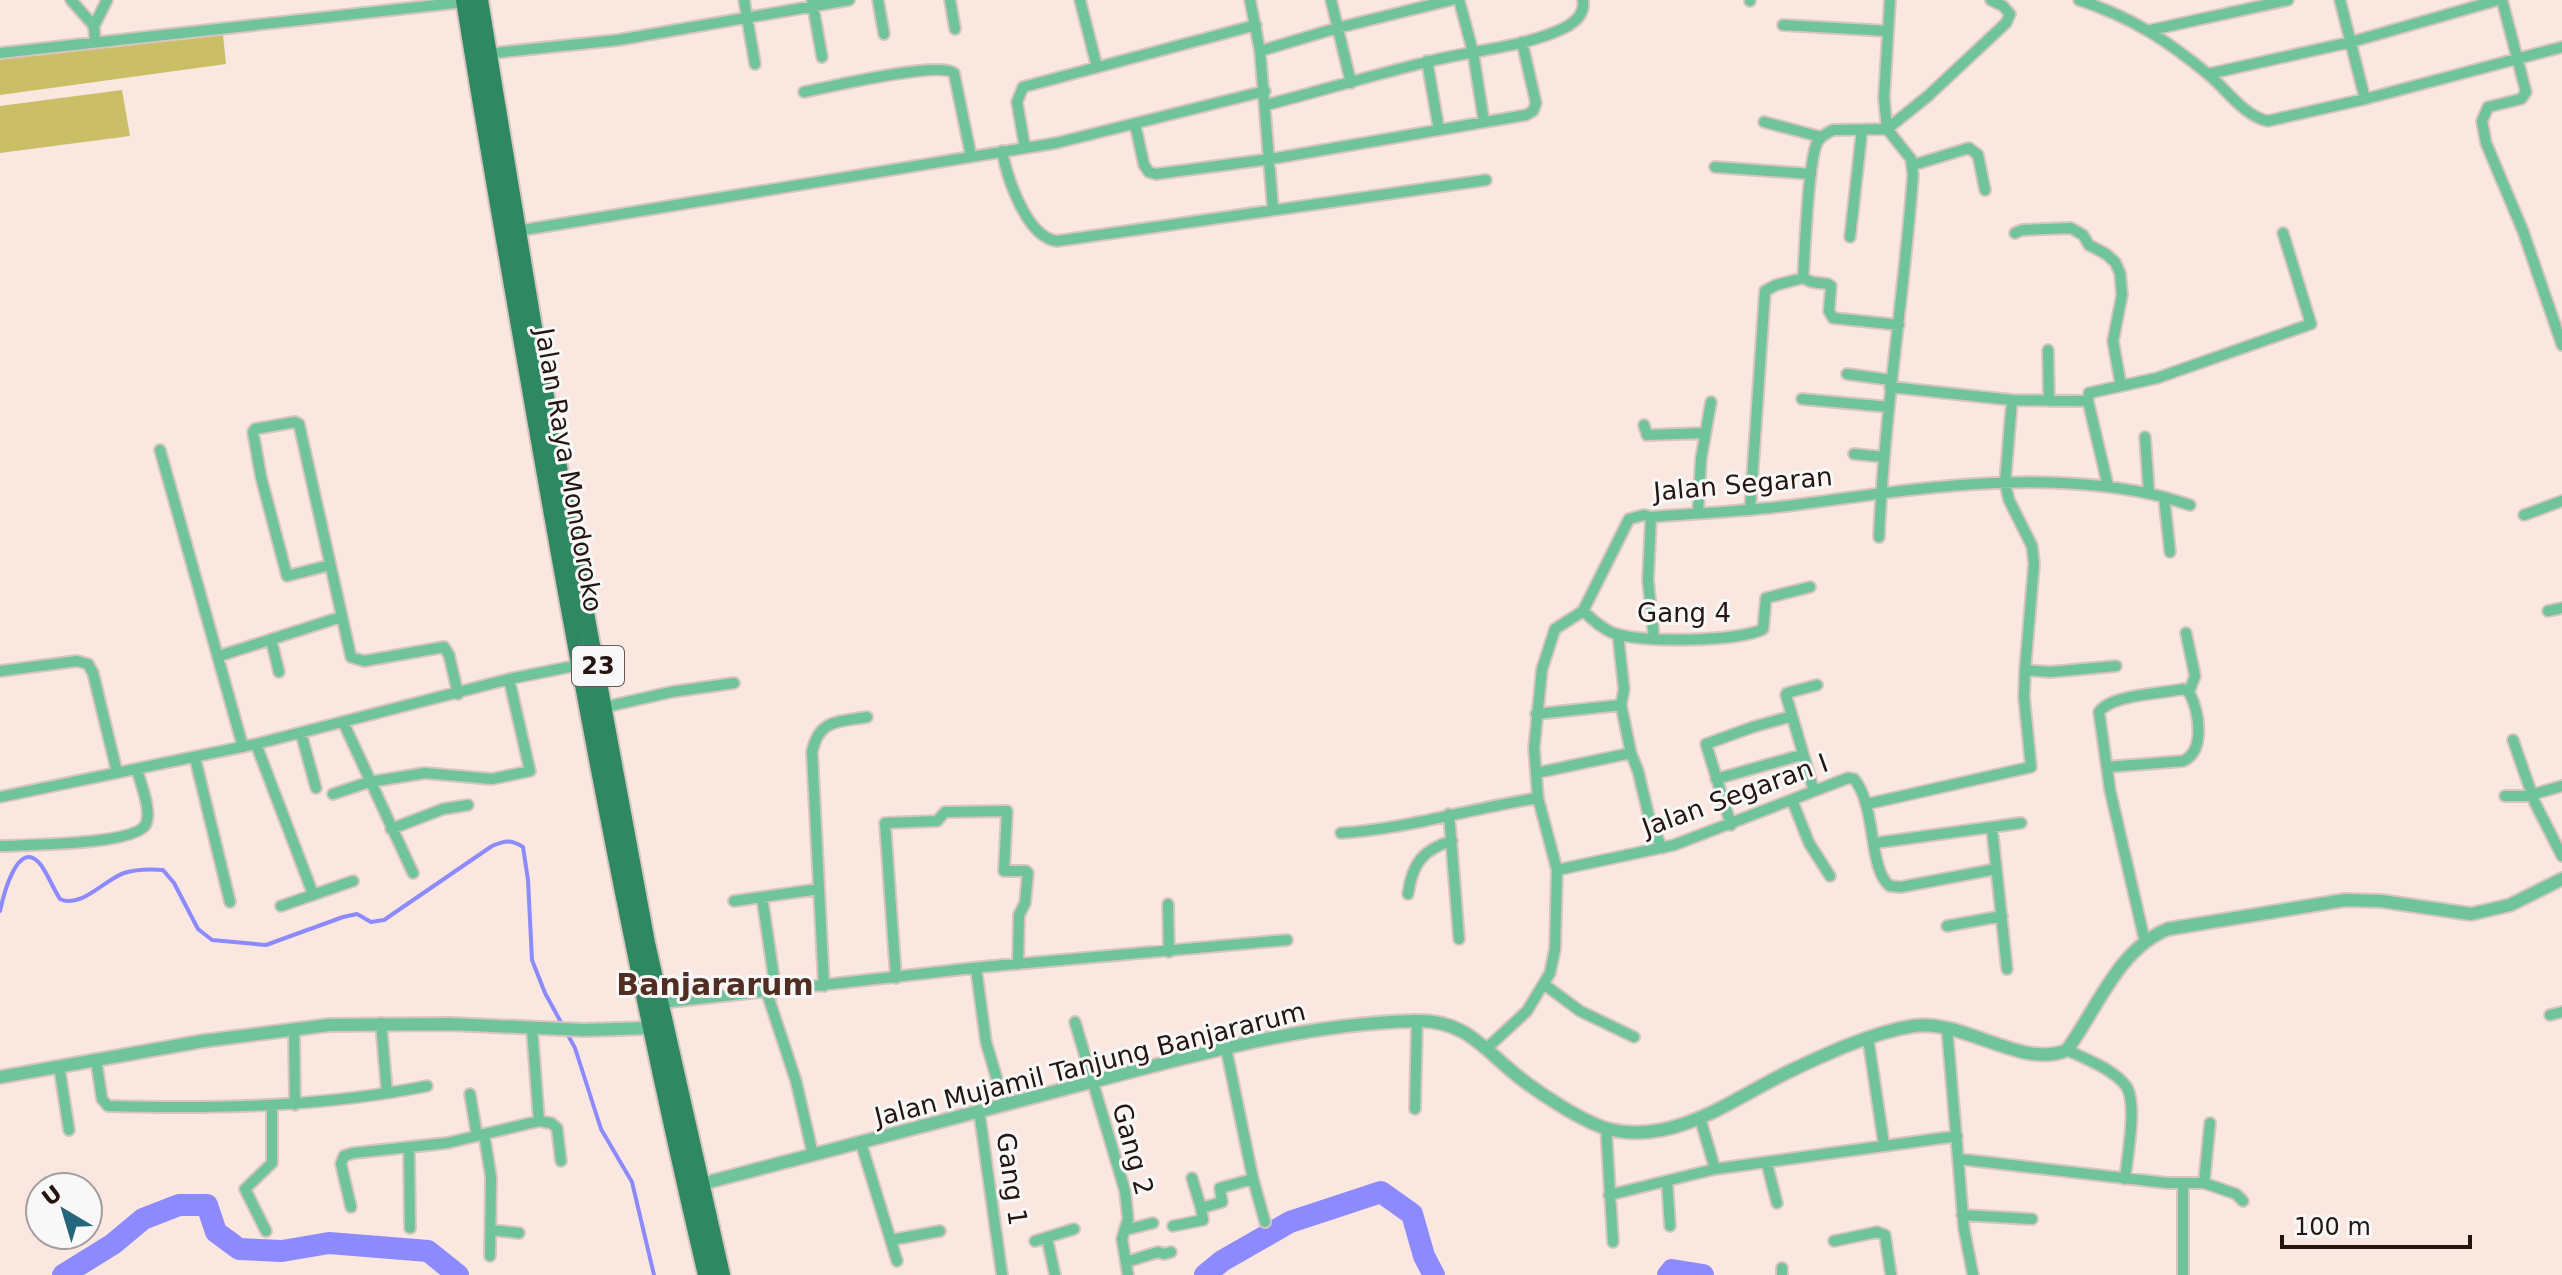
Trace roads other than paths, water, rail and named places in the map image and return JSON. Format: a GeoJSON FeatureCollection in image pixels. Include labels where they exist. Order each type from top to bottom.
{"type":"FeatureCollection","features":[{"type":"Feature","properties":{"kind":"highway","name":"Jalan Raya Mondoroko"},"geometry":{"type":"LineString","coordinates":[[469,1],[517,231],[566,546],[572,626],[649,1028],[719,1274]]}},
{"type":"Feature","properties":{"kind":"highway","name":"Jalan Raya Mondoroko"},"geometry":{"type":"LineString","coordinates":[[480,54],[566,546],[590,623],[661,1003],[719,1274]]}},
{"type":"Feature","properties":{"kind":"highway"},"geometry":{"type":"LineString","coordinates":[[572,626],[590,623]]}},
{"type":"Feature","properties":{"kind":"street"},"geometry":{"type":"LineString","coordinates":[[71,0],[94,26]]}},
{"type":"Feature","properties":{"kind":"street"},"geometry":{"type":"LineString","coordinates":[[95,42],[94,26],[107,0]]}},
{"type":"Feature","properties":{"kind":"street"},"geometry":{"type":"LineString","coordinates":[[744,0],[755,64]]}},
{"type":"Feature","properties":{"kind":"street"},"geometry":{"type":"LineString","coordinates":[[480,54],[618,40],[812,3],[849,0]]}},
{"type":"Feature","properties":{"kind":"street"},"geometry":{"type":"LineString","coordinates":[[878,0],[884,34]]}},
{"type":"Feature","properties":{"kind":"street"},"geometry":{"type":"LineString","coordinates":[[950,0],[955,29]]}},
{"type":"Feature","properties":{"kind":"street"},"geometry":{"type":"LineString","coordinates":[[1080,0],[1097,67]]}},
{"type":"Feature","properties":{"kind":"street"},"geometry":{"type":"LineString","coordinates":[[1250,0],[1265,91],[1273,209]]}},
{"type":"Feature","properties":{"kind":"street"},"geometry":{"type":"LineString","coordinates":[[1331,0],[1351,83]]}},
{"type":"Feature","properties":{"kind":"street"},"geometry":{"type":"LineString","coordinates":[[1260,51],[1451,0]]}},
{"type":"Feature","properties":{"kind":"street"},"geometry":{"type":"LineString","coordinates":[[1459,0],[1473,52],[1484,122]]}},
{"type":"Feature","properties":{"kind":"street"},"geometry":{"type":"LineString","coordinates":[[1266,105],[1427,61],[1522,42],[1562,29],[1574,23],[1584,8],[1583,0]]}},
{"type":"Feature","properties":{"kind":"street"},"geometry":{"type":"LineString","coordinates":[[1879,537],[1913,165],[1887,129],[1884,98],[1890,0]]}},
{"type":"Feature","properties":{"kind":"street"},"geometry":{"type":"LineString","coordinates":[[1803,278],[1816,143],[1833,130],[1887,129],[1928,96],[2006,23],[2010,14],[2008,10],[1991,0]]}},
{"type":"Feature","properties":{"kind":"street"},"geometry":{"type":"LineString","coordinates":[[2079,0],[2151,30],[2208,74],[2247,110],[2265,121],[2365,99],[2562,47]]}},
{"type":"Feature","properties":{"kind":"street"},"geometry":{"type":"LineString","coordinates":[[2151,30],[2288,0]]}},
{"type":"Feature","properties":{"kind":"street"},"geometry":{"type":"LineString","coordinates":[[2340,0],[2365,99]]}},
{"type":"Feature","properties":{"kind":"street"},"geometry":{"type":"LineString","coordinates":[[2208,74],[2351,42],[2500,0],[2526,94],[2517,101],[2488,107],[2483,115],[2482,133],[2523,231],[2562,345]]}},
{"type":"Feature","properties":{"kind":"street"},"geometry":{"type":"LineString","coordinates":[[0,53],[469,1]]}},
{"type":"Feature","properties":{"kind":"street"},"geometry":{"type":"LineString","coordinates":[[812,3],[822,57]]}},
{"type":"Feature","properties":{"kind":"street"},"geometry":{"type":"LineString","coordinates":[[1025,148],[1017,102],[1023,87],[1256,25]]}},
{"type":"Feature","properties":{"kind":"street"},"geometry":{"type":"LineString","coordinates":[[1783,25],[1888,31]]}},
{"type":"Feature","properties":{"kind":"street"},"geometry":{"type":"LineString","coordinates":[[1135,124],[1144,165],[1152,174],[1270,159],[1526,115],[1533,111],[1536,103],[1522,42]]}},
{"type":"Feature","properties":{"kind":"street"},"geometry":{"type":"LineString","coordinates":[[1427,61],[1439,130]]}},
{"type":"Feature","properties":{"kind":"street"},"geometry":{"type":"LineString","coordinates":[[804,92],[946,68],[954,73],[971,156]]}},
{"type":"Feature","properties":{"kind":"street"},"geometry":{"type":"LineString","coordinates":[[517,231],[1025,148],[1265,91]]}},
{"type":"Feature","properties":{"kind":"street"},"geometry":{"type":"LineString","coordinates":[[1764,122],[1821,137]]}},
{"type":"Feature","properties":{"kind":"street"},"geometry":{"type":"LineString","coordinates":[[1850,237],[1862,130]]}},
{"type":"Feature","properties":{"kind":"street"},"geometry":{"type":"LineString","coordinates":[[1913,165],[1969,148],[1978,155],[1985,190]]}},
{"type":"Feature","properties":{"kind":"street"},"geometry":{"type":"LineString","coordinates":[[1002,151],[1014,193],[1032,223],[1050,240],[1066,241],[1486,180]]}},
{"type":"Feature","properties":{"kind":"street"},"geometry":{"type":"LineString","coordinates":[[1715,167],[1811,174]]}},
{"type":"Feature","properties":{"kind":"street"},"geometry":{"type":"LineString","coordinates":[[2015,233],[2071,228],[2080,232],[2091,247],[2115,262],[2120,273],[2122,295],[2113,341],[2121,386]]}},
{"type":"Feature","properties":{"kind":"street"},"geometry":{"type":"LineString","coordinates":[[2108,486],[2088,401],[2089,393],[2157,378],[2311,324],[2283,233]]}},
{"type":"Feature","properties":{"kind":"street"},"geometry":{"type":"LineString","coordinates":[[1750,510],[1764,296],[1771,287],[1803,278],[1830,285],[1829,311],[1836,319],[1899,325]]}},
{"type":"Feature","properties":{"kind":"street"},"geometry":{"type":"LineString","coordinates":[[2048,350],[2049,401]]}},
{"type":"Feature","properties":{"kind":"street"},"geometry":{"type":"LineString","coordinates":[[1847,374],[1891,384],[2012,400],[2088,401]]}},
{"type":"Feature","properties":{"kind":"street"},"geometry":{"type":"LineString","coordinates":[[1802,399],[1889,407]]}},
{"type":"Feature","properties":{"kind":"street"},"geometry":{"type":"LineString","coordinates":[[1996,869],[1901,887],[1890,886],[1880,874],[1867,804],[2031,767],[2024,697],[2034,564],[2032,546],[2009,500],[2005,483],[2012,400]]}},
{"type":"Feature","properties":{"kind":"street"},"geometry":{"type":"LineString","coordinates":[[1698,513],[1711,402]]}},
{"type":"Feature","properties":{"kind":"street"},"geometry":{"type":"LineString","coordinates":[[330,565],[287,576],[257,459],[255,429],[295,422],[299,424],[330,565],[348,650],[357,660],[444,647],[449,655],[458,694]]}},
{"type":"Feature","properties":{"kind":"street"},"geometry":{"type":"LineString","coordinates":[[1644,425],[1647,435],[1705,433]]}},
{"type":"Feature","properties":{"kind":"street"},"geometry":{"type":"LineString","coordinates":[[2145,437],[2149,493]]}},
{"type":"Feature","properties":{"kind":"street"},"geometry":{"type":"LineString","coordinates":[[160,450],[243,747]]}},
{"type":"Feature","properties":{"kind":"street"},"geometry":{"type":"LineString","coordinates":[[1854,454],[1884,457]]}},
{"type":"Feature","properties":{"kind":"street","name":"Jalan Segaran"},"geometry":{"type":"LineString","coordinates":[[1487,1048],[1527,1011],[1545,985],[1555,949],[1557,870],[1538,798],[1536,773],[1536,714],[1542,669],[1553,633],[1558,625],[1583,611],[1626,522],[1640,516],[1750,510],[1881,492],[2005,483],[2108,486],[2149,493],[2190,505]]}},
{"type":"Feature","properties":{"kind":"street"},"geometry":{"type":"LineString","coordinates":[[2164,497],[2170,552]]}},
{"type":"Feature","properties":{"kind":"street"},"geometry":{"type":"LineString","coordinates":[[2524,515],[2562,501]]}},
{"type":"Feature","properties":{"kind":"street"},"geometry":{"type":"LineString","coordinates":[[1651,517],[1648,580],[1654,638]]}},
{"type":"Feature","properties":{"kind":"street","name":"Gang 4"},"geometry":{"type":"LineString","coordinates":[[1583,611],[1603,628],[1618,635],[1713,638],[1753,634],[1763,629],[1766,598],[1810,587]]}},
{"type":"Feature","properties":{"kind":"street"},"geometry":{"type":"LineString","coordinates":[[2548,611],[2562,608]]}},
{"type":"Feature","properties":{"kind":"street"},"geometry":{"type":"LineString","coordinates":[[219,656],[341,617]]}},
{"type":"Feature","properties":{"kind":"street"},"geometry":{"type":"LineString","coordinates":[[2186,633],[2195,676],[2189,692]]}},
{"type":"Feature","properties":{"kind":"street"},"geometry":{"type":"LineString","coordinates":[[1618,635],[1624,689],[1621,705],[1650,821],[1662,848]]}},
{"type":"Feature","properties":{"kind":"street"},"geometry":{"type":"LineString","coordinates":[[271,639],[279,672]]}},
{"type":"Feature","properties":{"kind":"street"},"geometry":{"type":"LineString","coordinates":[[0,671],[77,661],[88,664],[93,673],[117,772]]}},
{"type":"Feature","properties":{"kind":"street"},"geometry":{"type":"LineString","coordinates":[[0,797],[195,758],[344,724],[509,679],[579,665]]}},
{"type":"Feature","properties":{"kind":"street"},"geometry":{"type":"LineString","coordinates":[[2025,670],[2050,672],[2116,666]]}},
{"type":"Feature","properties":{"kind":"street"},"geometry":{"type":"LineString","coordinates":[[333,794],[369,782],[425,773],[492,779],[530,771],[509,679]]}},
{"type":"Feature","properties":{"kind":"street"},"geometry":{"type":"LineString","coordinates":[[605,707],[671,692],[734,683]]}},
{"type":"Feature","properties":{"kind":"street"},"geometry":{"type":"LineString","coordinates":[[1814,791],[1786,694],[1817,685]]}},
{"type":"Feature","properties":{"kind":"street"},"geometry":{"type":"LineString","coordinates":[[2107,767],[2183,761],[2191,757],[2198,744],[2194,702],[2189,692],[2183,689],[2119,700],[2105,705],[2099,717],[2109,785],[2145,942]]}},
{"type":"Feature","properties":{"kind":"street"},"geometry":{"type":"LineString","coordinates":[[1536,714],[1621,705]]}},
{"type":"Feature","properties":{"kind":"street"},"geometry":{"type":"LineString","coordinates":[[1731,825],[1706,748],[1708,743],[1792,716]]}},
{"type":"Feature","properties":{"kind":"street"},"geometry":{"type":"LineString","coordinates":[[824,986],[812,763],[814,743],[824,726],[867,717]]}},
{"type":"Feature","properties":{"kind":"street"},"geometry":{"type":"LineString","coordinates":[[344,724],[413,873]]}},
{"type":"Feature","properties":{"kind":"street"},"geometry":{"type":"LineString","coordinates":[[301,733],[316,788]]}},
{"type":"Feature","properties":{"kind":"street"},"geometry":{"type":"LineString","coordinates":[[2513,740],[2532,795],[2562,856]]}},
{"type":"Feature","properties":{"kind":"street"},"geometry":{"type":"LineString","coordinates":[[256,744],[313,894]]}},
{"type":"Feature","properties":{"kind":"street"},"geometry":{"type":"LineString","coordinates":[[1536,773],[1631,753]]}},
{"type":"Feature","properties":{"kind":"street"},"geometry":{"type":"LineString","coordinates":[[1716,779],[1798,756]]}},
{"type":"Feature","properties":{"kind":"street"},"geometry":{"type":"LineString","coordinates":[[195,758],[230,902]]}},
{"type":"Feature","properties":{"kind":"street"},"geometry":{"type":"LineString","coordinates":[[0,845],[53,844],[118,837],[140,830],[147,815],[137,769]]}},
{"type":"Feature","properties":{"kind":"street","name":"Jalan Segaran I"},"geometry":{"type":"LineString","coordinates":[[1557,870],[1662,848],[1851,778],[1859,785],[1867,804]]}},
{"type":"Feature","properties":{"kind":"street"},"geometry":{"type":"LineString","coordinates":[[2505,796],[2532,795],[2562,786]]}},
{"type":"Feature","properties":{"kind":"street"},"geometry":{"type":"LineString","coordinates":[[1341,833],[1389,829],[1449,814],[1538,798]]}},
{"type":"Feature","properties":{"kind":"street"},"geometry":{"type":"LineString","coordinates":[[1792,800],[1809,843],[1830,876]]}},
{"type":"Feature","properties":{"kind":"street"},"geometry":{"type":"LineString","coordinates":[[391,829],[443,809],[468,805]]}},
{"type":"Feature","properties":{"kind":"street"},"geometry":{"type":"LineString","coordinates":[[896,978],[884,819],[937,821],[945,812],[1007,811],[1004,871],[1028,873],[1025,903],[1019,915],[1018,964]]}},
{"type":"Feature","properties":{"kind":"street"},"geometry":{"type":"LineString","coordinates":[[1449,814],[1459,939]]}},
{"type":"Feature","properties":{"kind":"street"},"geometry":{"type":"LineString","coordinates":[[1875,843],[2021,823]]}},
{"type":"Feature","properties":{"kind":"street"},"geometry":{"type":"LineString","coordinates":[[1992,828],[2007,969]]}},
{"type":"Feature","properties":{"kind":"street"},"geometry":{"type":"LineString","coordinates":[[1408,894],[1418,860],[1436,846],[1452,841]]}},
{"type":"Feature","properties":{"kind":"street"},"geometry":{"type":"LineString","coordinates":[[2125,1179],[2130,1093],[2118,1078],[2067,1050],[2125,963],[2145,942],[2161,932],[2185,926],[2345,900],[2381,901],[2448,912],[2482,912],[2531,897],[2562,879]]}},
{"type":"Feature","properties":{"kind":"street"},"geometry":{"type":"LineString","coordinates":[[281,906],[353,881]]}},
{"type":"Feature","properties":{"kind":"street"},"geometry":{"type":"LineString","coordinates":[[734,901],[819,889]]}},
{"type":"Feature","properties":{"kind":"street"},"geometry":{"type":"LineString","coordinates":[[762,897],[771,992],[813,1155]]}},
{"type":"Feature","properties":{"kind":"street"},"geometry":{"type":"LineString","coordinates":[[1168,904],[1169,952]]}},
{"type":"Feature","properties":{"kind":"street"},"geometry":{"type":"LineString","coordinates":[[1947,926],[2002,916]]}},
{"type":"Feature","properties":{"kind":"street"},"geometry":{"type":"LineString","coordinates":[[661,1003],[976,968],[1287,940]]}},
{"type":"Feature","properties":{"kind":"street"},"geometry":{"type":"LineString","coordinates":[[976,968],[986,1042],[1004,1103]]}},
{"type":"Feature","properties":{"kind":"street"},"geometry":{"type":"LineString","coordinates":[[1545,985],[1580,1011],[1634,1037]]}},
{"type":"Feature","properties":{"kind":"street"},"geometry":{"type":"LineString","coordinates":[[2550,1015],[2562,1012]]}},
{"type":"Feature","properties":{"kind":"street"},"geometry":{"type":"LineString","coordinates":[[1415,1109],[1417,1021]]}},
{"type":"Feature","properties":{"kind":"street","name":"Jalan Mujamil Tanjung Banjararum"},"geometry":{"type":"LineString","coordinates":[[701,1184],[1004,1103],[1226,1048],[1338,1027],[1417,1021],[1451,1025],[1487,1048],[1547,1097],[1606,1128],[1652,1133],[1700,1118],[1792,1070],[1868,1038],[1913,1026],[1947,1028],[2033,1054],[2056,1055],[2067,1050]]}},
{"type":"Feature","properties":{"kind":"street","name":"Gang 2"},"geometry":{"type":"LineString","coordinates":[[1075,1022],[1125,1191],[1128,1219],[1122,1239],[1128,1275]]}},
{"type":"Feature","properties":{"kind":"street"},"geometry":{"type":"LineString","coordinates":[[0,1077],[203,1041],[294,1029],[381,1023],[552,1030],[649,1028]]}},
{"type":"Feature","properties":{"kind":"street"},"geometry":{"type":"LineString","coordinates":[[381,1023],[387,1093]]}},
{"type":"Feature","properties":{"kind":"street"},"geometry":{"type":"LineString","coordinates":[[1947,1028],[1962,1215],[1973,1275]]}},
{"type":"Feature","properties":{"kind":"street"},"geometry":{"type":"LineString","coordinates":[[294,1029],[295,1105]]}},
{"type":"Feature","properties":{"kind":"street"},"geometry":{"type":"LineString","coordinates":[[532,1029],[539,1121]]}},
{"type":"Feature","properties":{"kind":"street"},"geometry":{"type":"LineString","coordinates":[[1868,1038],[1884,1145]]}},
{"type":"Feature","properties":{"kind":"street"},"geometry":{"type":"LineString","coordinates":[[1226,1048],[1265,1222]]}},
{"type":"Feature","properties":{"kind":"street"},"geometry":{"type":"LineString","coordinates":[[96,1060],[102,1099],[108,1106],[295,1105],[427,1086]]}},
{"type":"Feature","properties":{"kind":"street"},"geometry":{"type":"LineString","coordinates":[[59,1066],[69,1130]]}},
{"type":"Feature","properties":{"kind":"street"},"geometry":{"type":"LineString","coordinates":[[470,1094],[491,1177],[490,1256]]}},
{"type":"Feature","properties":{"kind":"street"},"geometry":{"type":"LineString","coordinates":[[266,1231],[245,1189],[272,1163],[272,1106]]}},
{"type":"Feature","properties":{"kind":"street","name":"Gang 1"},"geometry":{"type":"LineString","coordinates":[[979,1110],[1002,1275]]}},
{"type":"Feature","properties":{"kind":"street"},"geometry":{"type":"LineString","coordinates":[[1700,1118],[1715,1169]]}},
{"type":"Feature","properties":{"kind":"street"},"geometry":{"type":"LineString","coordinates":[[351,1207],[341,1164],[344,1156],[353,1153],[409,1149],[539,1121],[551,1123],[557,1128],[561,1161]]}},
{"type":"Feature","properties":{"kind":"street"},"geometry":{"type":"LineString","coordinates":[[2204,1183],[2210,1123]]}},
{"type":"Feature","properties":{"kind":"street"},"geometry":{"type":"LineString","coordinates":[[1606,1128],[1613,1242]]}},
{"type":"Feature","properties":{"kind":"street"},"geometry":{"type":"LineString","coordinates":[[1609,1195],[1715,1169],[1957,1136]]}},
{"type":"Feature","properties":{"kind":"street"},"geometry":{"type":"LineString","coordinates":[[861,1143],[897,1261]]}},
{"type":"Feature","properties":{"kind":"street"},"geometry":{"type":"LineString","coordinates":[[409,1149],[410,1228]]}},
{"type":"Feature","properties":{"kind":"street"},"geometry":{"type":"LineString","coordinates":[[1959,1159],[2125,1179],[2204,1183],[2236,1194],[2243,1201]]}},
{"type":"Feature","properties":{"kind":"street"},"geometry":{"type":"LineString","coordinates":[[1767,1164],[1777,1203]]}},
{"type":"Feature","properties":{"kind":"street"},"geometry":{"type":"LineString","coordinates":[[1173,1226],[1203,1220],[1192,1178]]}},
{"type":"Feature","properties":{"kind":"street"},"geometry":{"type":"LineString","coordinates":[[1201,1208],[1221,1203],[1219,1190],[1223,1186],[1253,1179]]}},
{"type":"Feature","properties":{"kind":"street"},"geometry":{"type":"LineString","coordinates":[[1667,1181],[1670,1226]]}},
{"type":"Feature","properties":{"kind":"street"},"geometry":{"type":"LineString","coordinates":[[2183,1183],[2183,1275]]}},
{"type":"Feature","properties":{"kind":"street"},"geometry":{"type":"LineString","coordinates":[[1962,1215],[2032,1219]]}},
{"type":"Feature","properties":{"kind":"street"},"geometry":{"type":"LineString","coordinates":[[1125,1230],[1153,1223]]}},
{"type":"Feature","properties":{"kind":"street"},"geometry":{"type":"LineString","coordinates":[[1035,1241],[1074,1229]]}},
{"type":"Feature","properties":{"kind":"street"},"geometry":{"type":"LineString","coordinates":[[491,1230],[519,1233]]}},
{"type":"Feature","properties":{"kind":"street"},"geometry":{"type":"LineString","coordinates":[[891,1240],[940,1231]]}},
{"type":"Feature","properties":{"kind":"street"},"geometry":{"type":"LineString","coordinates":[[1834,1241],[1877,1232],[1885,1235],[1891,1275]]}},
{"type":"Feature","properties":{"kind":"street"},"geometry":{"type":"LineString","coordinates":[[1047,1238],[1055,1275]]}},
{"type":"Feature","properties":{"kind":"street"},"geometry":{"type":"LineString","coordinates":[[1126,1262],[1158,1252],[1171,1252]]}},
{"type":"Feature","properties":{"kind":"waterway"},"geometry":{"type":"LineString","coordinates":[[0,911],[13,872],[25,858],[33,858],[41,865],[60,899],[68,901],[84,897],[124,873],[163,870],[174,883],[198,929],[212,940],[266,945],[357,914],[371,922],[384,920],[492,846],[508,842],[518,844],[523,847],[528,880],[532,960],[545,993],[575,1048],[601,1129],[632,1182],[654,1275]]}},
{"type":"Feature","properties":{"kind":"waterway"},"geometry":{"type":"LineString","coordinates":[[1205,1275],[1222,1261],[1290,1222],[1381,1192],[1412,1214],[1424,1256],[1434,1275]]}},
{"type":"Feature","properties":{"kind":"waterway"},"geometry":{"type":"LineString","coordinates":[[63,1275],[113,1244],[143,1219],[179,1205],[207,1205],[216,1232],[239,1249],[282,1251],[329,1243],[428,1251],[458,1275]]}},
{"type":"Feature","properties":{"kind":"waterway"},"geometry":{"type":"LineString","coordinates":[[1668,1275],[1672,1270],[1703,1275]]}},
{"type":"Feature","properties":{"kind":"district","name":"Banjararum"},"geometry":{"type":"Point","coordinates":[715,985]}}]}
